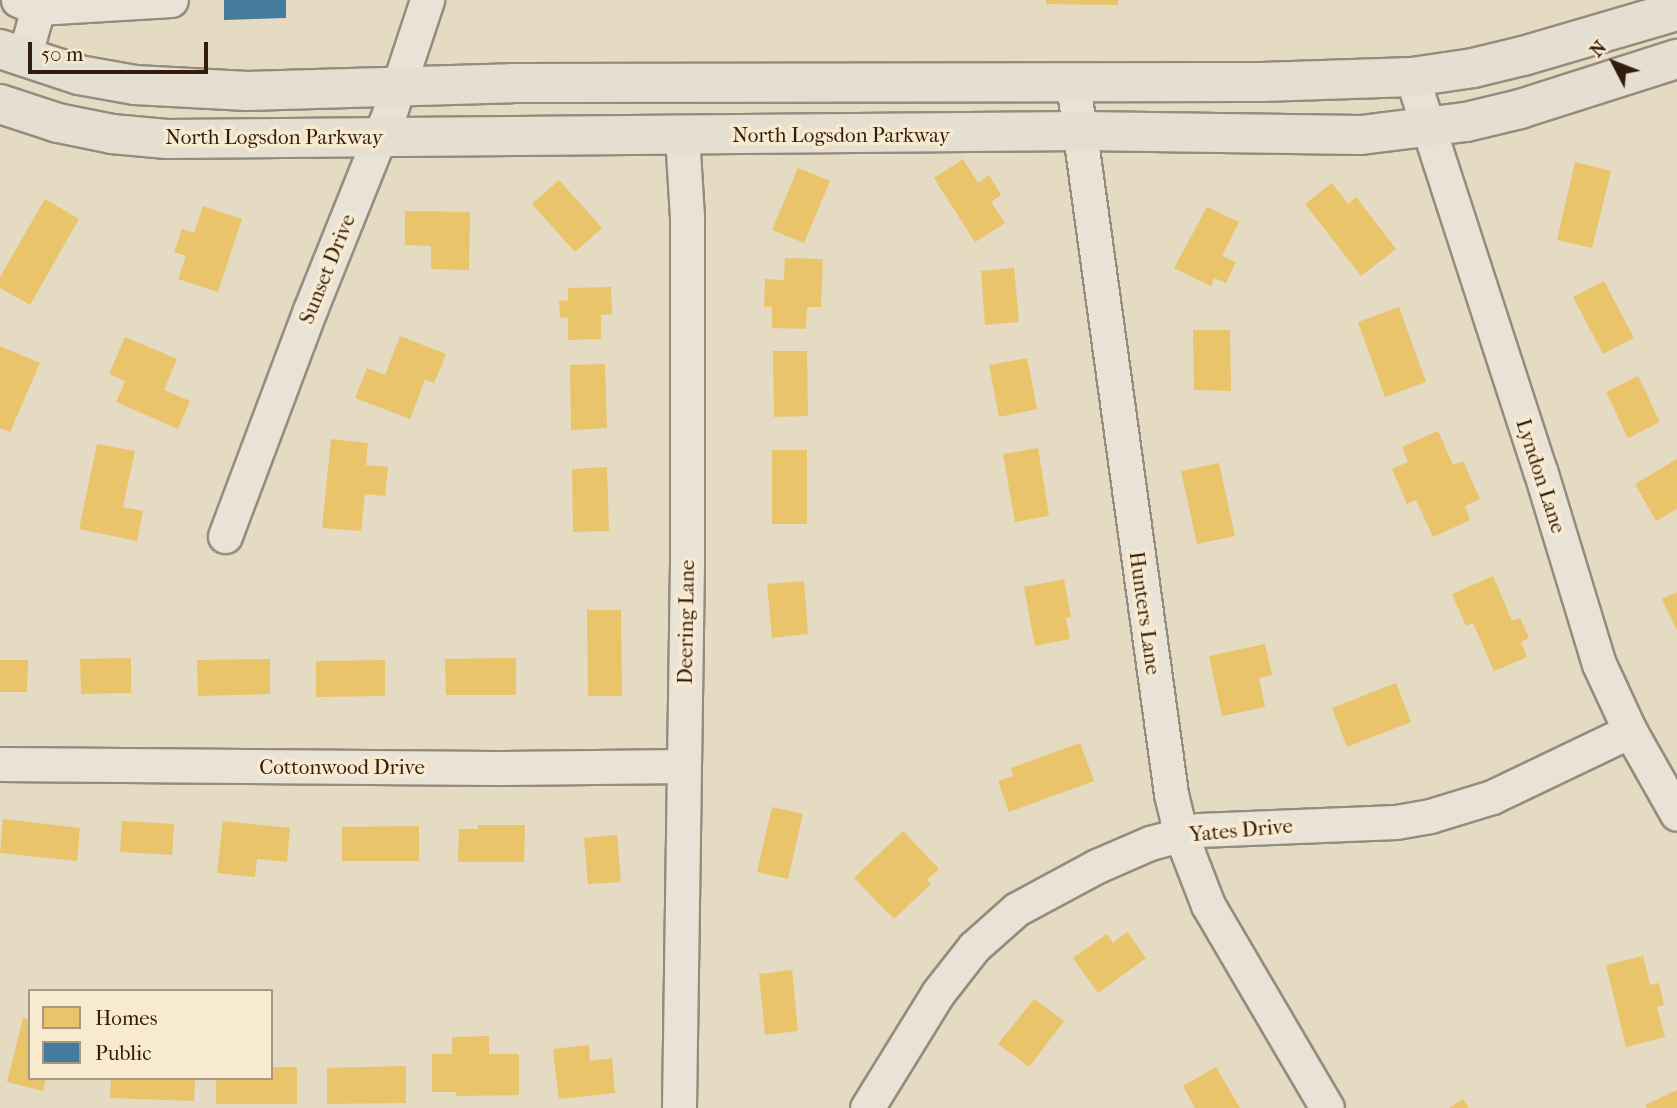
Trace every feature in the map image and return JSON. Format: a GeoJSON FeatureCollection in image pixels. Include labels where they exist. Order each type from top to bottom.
{"type":"FeatureCollection","features":[{"type":"Feature","properties":{"kind":"main road"},"geometry":{"type":"LineString","coordinates":[[12,54],[79,75],[158,86],[247,91],[512,83],[1262,82],[1412,77],[1523,56],[1677,10]]}},
{"type":"Feature","properties":{"kind":"main road","name":"North Logsdon Parkway"},"geometry":{"type":"LineString","coordinates":[[0,104],[99,131],[167,139],[1081,131],[1361,135],[1428,128],[1520,109],[1677,59]]}},
{"type":"Feature","properties":{"kind":"street"},"geometry":{"type":"LineString","coordinates":[[12,54],[28,4],[171,0]]}},
{"type":"Feature","properties":{"kind":"street","name":"Sunset Drive"},"geometry":{"type":"LineString","coordinates":[[225,537],[310,310],[380,136],[427,0]]}},
{"type":"Feature","properties":{"kind":"street","name":"Lyndon Lane"},"geometry":{"type":"LineString","coordinates":[[1412,77],[1540,470],[1592,643],[1612,695],[1677,814]]}},
{"type":"Feature","properties":{"kind":"street","name":"Hunters Lane"},"geometry":{"type":"LineString","coordinates":[[1073,83],[1081,131],[1092,239],[1171,794],[1181,835],[1208,905],[1326,1108]]}},
{"type":"Feature","properties":{"kind":"street","name":"Deering Lane"},"geometry":{"type":"LineString","coordinates":[[679,1108],[687,217],[682,136]]}},
{"type":"Feature","properties":{"kind":"street","name":"Yates Drive"},"geometry":{"type":"LineString","coordinates":[[867,1108],[938,993],[974,947],[1043,893],[1097,866],[1150,843],[1222,827],[1396,821],[1430,816],[1492,797],[1630,731]]}},
{"type":"Feature","properties":{"kind":"street","name":"Cottonwood Drive"},"geometry":{"type":"LineString","coordinates":[[0,764],[489,768],[684,766]]}},
{"type":"Feature","properties":{"kind":"building: Homes"},"geometry":{"type":"Polygon","coordinates":[[[1046,0],[1118,0],[1118,5],[1046,4],[1046,0]]]}},
{"type":"Feature","properties":{"kind":"building: Homes"},"geometry":{"type":"Polygon","coordinates":[[[963,159],[978,183],[989,175],[1001,195],[991,202],[1005,223],[975,242],[934,178],[963,159]]]}},
{"type":"Feature","properties":{"kind":"building: Homes"},"geometry":{"type":"Polygon","coordinates":[[[1575,162],[1611,171],[1592,248],[1557,240],[1575,162]]]}},
{"type":"Feature","properties":{"kind":"building: Homes"},"geometry":{"type":"Polygon","coordinates":[[[798,168],[830,181],[804,243],[772,230],[798,168]]]}},
{"type":"Feature","properties":{"kind":"building: Homes"},"geometry":{"type":"Polygon","coordinates":[[[559,180],[602,228],[575,252],[532,204],[559,180]]]}},
{"type":"Feature","properties":{"kind":"building: Homes"},"geometry":{"type":"Polygon","coordinates":[[[1332,183],[1348,204],[1356,197],[1396,249],[1361,276],[1305,204],[1332,183]]]}},
{"type":"Feature","properties":{"kind":"building: Homes"},"geometry":{"type":"Polygon","coordinates":[[[45,199],[79,219],[30,305],[0,288],[0,277],[45,199]]]}},
{"type":"Feature","properties":{"kind":"building: Homes"},"geometry":{"type":"Polygon","coordinates":[[[203,206],[242,219],[218,292],[178,279],[186,256],[174,252],[182,229],[194,233],[203,206]]]}},
{"type":"Feature","properties":{"kind":"building: Homes"},"geometry":{"type":"Polygon","coordinates":[[[1207,207],[1239,222],[1222,256],[1236,262],[1226,283],[1214,278],[1211,286],[1174,268],[1207,207]]]}},
{"type":"Feature","properties":{"kind":"building: Homes"},"geometry":{"type":"Polygon","coordinates":[[[405,211],[470,212],[469,270],[431,269],[431,246],[405,245],[405,211]]]}},
{"type":"Feature","properties":{"kind":"building: Homes"},"geometry":{"type":"Polygon","coordinates":[[[785,258],[823,259],[821,307],[807,307],[806,329],[772,328],[772,307],[764,307],[765,279],[784,280],[785,258]]]}},
{"type":"Feature","properties":{"kind":"building: Homes"},"geometry":{"type":"Polygon","coordinates":[[[1014,268],[1019,322],[985,325],[981,271],[1014,268]]]}},
{"type":"Feature","properties":{"kind":"building: Homes"},"geometry":{"type":"Polygon","coordinates":[[[1604,281],[1634,338],[1603,354],[1573,297],[1604,281]]]}},
{"type":"Feature","properties":{"kind":"building: Homes"},"geometry":{"type":"Polygon","coordinates":[[[611,287],[612,314],[601,315],[601,339],[568,340],[568,317],[560,318],[559,301],[568,300],[568,288],[611,287]]]}},
{"type":"Feature","properties":{"kind":"building: Homes"},"geometry":{"type":"Polygon","coordinates":[[[1399,307],[1426,382],[1385,397],[1358,322],[1399,307]]]}},
{"type":"Feature","properties":{"kind":"building: Homes"},"geometry":{"type":"Polygon","coordinates":[[[1193,330],[1230,330],[1231,391],[1194,390],[1193,330]]]}},
{"type":"Feature","properties":{"kind":"building: Homes"},"geometry":{"type":"Polygon","coordinates":[[[400,336],[446,354],[434,383],[425,380],[410,419],[355,398],[367,368],[385,375],[400,336]]]}},
{"type":"Feature","properties":{"kind":"building: Homes"},"geometry":{"type":"Polygon","coordinates":[[[125,337],[177,359],[164,390],[190,401],[178,429],[116,402],[125,381],[109,374],[125,337]]]}},
{"type":"Feature","properties":{"kind":"building: Homes"},"geometry":{"type":"Polygon","coordinates":[[[0,346],[40,363],[10,432],[0,428],[0,346]]]}},
{"type":"Feature","properties":{"kind":"building: Homes"},"geometry":{"type":"Polygon","coordinates":[[[773,351],[807,351],[808,416],[774,417],[773,351]]]}},
{"type":"Feature","properties":{"kind":"building: Homes"},"geometry":{"type":"Polygon","coordinates":[[[1027,358],[1037,409],[999,417],[989,365],[1027,358]]]}},
{"type":"Feature","properties":{"kind":"building: Homes"},"geometry":{"type":"Polygon","coordinates":[[[605,364],[607,428],[571,430],[570,365],[605,364]]]}},
{"type":"Feature","properties":{"kind":"building: Homes"},"geometry":{"type":"Polygon","coordinates":[[[1638,376],[1660,422],[1628,438],[1606,392],[1638,376]]]}},
{"type":"Feature","properties":{"kind":"building: Homes"},"geometry":{"type":"Polygon","coordinates":[[[1438,431],[1453,465],[1463,461],[1480,499],[1465,506],[1470,520],[1433,537],[1416,500],[1407,504],[1392,469],[1408,462],[1402,447],[1438,431]]]}},
{"type":"Feature","properties":{"kind":"building: Homes"},"geometry":{"type":"Polygon","coordinates":[[[331,439],[368,443],[366,465],[388,467],[385,496],[365,494],[361,531],[322,528],[331,439]]]}},
{"type":"Feature","properties":{"kind":"building: Homes"},"geometry":{"type":"Polygon","coordinates":[[[97,444],[135,451],[123,507],[143,511],[137,541],[79,529],[97,444]]]}},
{"type":"Feature","properties":{"kind":"building: Homes"},"geometry":{"type":"Polygon","coordinates":[[[1038,448],[1049,516],[1015,522],[1003,454],[1038,448]]]}},
{"type":"Feature","properties":{"kind":"building: Homes"},"geometry":{"type":"Polygon","coordinates":[[[772,450],[807,450],[807,524],[772,524],[772,450]]]}},
{"type":"Feature","properties":{"kind":"building: Homes"},"geometry":{"type":"Polygon","coordinates":[[[1677,459],[1677,509],[1656,521],[1635,484],[1677,459]]]}},
{"type":"Feature","properties":{"kind":"building: Homes"},"geometry":{"type":"Polygon","coordinates":[[[1219,463],[1235,536],[1197,544],[1181,471],[1219,463]]]}},
{"type":"Feature","properties":{"kind":"building: Homes"},"geometry":{"type":"Polygon","coordinates":[[[607,467],[609,531],[573,532],[572,469],[607,467]]]}},
{"type":"Feature","properties":{"kind":"building: Homes"},"geometry":{"type":"Polygon","coordinates":[[[1493,576],[1512,621],[1520,618],[1529,638],[1521,642],[1527,657],[1494,671],[1473,623],[1466,626],[1452,594],[1493,576]]]}},
{"type":"Feature","properties":{"kind":"building: Homes"},"geometry":{"type":"Polygon","coordinates":[[[1064,579],[1071,617],[1066,618],[1070,639],[1035,646],[1024,587],[1064,579]]]}},
{"type":"Feature","properties":{"kind":"building: Homes"},"geometry":{"type":"Polygon","coordinates":[[[804,581],[808,634],[772,638],[767,584],[804,581]]]}},
{"type":"Feature","properties":{"kind":"building: Homes"},"geometry":{"type":"Polygon","coordinates":[[[1677,592],[1677,630],[1662,599],[1677,592]]]}},
{"type":"Feature","properties":{"kind":"building: Homes"},"geometry":{"type":"Polygon","coordinates":[[[587,610],[621,610],[622,696],[588,696],[587,610]]]}},
{"type":"Feature","properties":{"kind":"building: Homes"},"geometry":{"type":"Polygon","coordinates":[[[1265,644],[1272,675],[1259,678],[1265,707],[1222,716],[1209,656],[1265,644]]]}},
{"type":"Feature","properties":{"kind":"building: Homes"},"geometry":{"type":"Polygon","coordinates":[[[131,658],[131,693],[81,694],[80,659],[131,658]]]}},
{"type":"Feature","properties":{"kind":"building: Homes"},"geometry":{"type":"Polygon","coordinates":[[[516,658],[516,695],[446,695],[445,659],[516,658]]]}},
{"type":"Feature","properties":{"kind":"building: Homes"},"geometry":{"type":"Polygon","coordinates":[[[270,659],[270,694],[198,696],[197,660],[270,659]]]}},
{"type":"Feature","properties":{"kind":"building: Homes"},"geometry":{"type":"Polygon","coordinates":[[[0,660],[28,660],[27,692],[0,692],[0,660]]]}},
{"type":"Feature","properties":{"kind":"building: Homes"},"geometry":{"type":"Polygon","coordinates":[[[385,660],[385,696],[316,697],[316,661],[385,660]]]}},
{"type":"Feature","properties":{"kind":"building: Homes"},"geometry":{"type":"Polygon","coordinates":[[[1396,683],[1411,722],[1347,747],[1332,708],[1396,683]]]}},
{"type":"Feature","properties":{"kind":"building: Homes"},"geometry":{"type":"Polygon","coordinates":[[[1080,743],[1094,781],[1009,812],[998,781],[1013,776],[1011,768],[1080,743]]]}},
{"type":"Feature","properties":{"kind":"building: Homes"},"geometry":{"type":"Polygon","coordinates":[[[772,807],[803,814],[788,879],[757,872],[772,807]]]}},
{"type":"Feature","properties":{"kind":"building: Homes"},"geometry":{"type":"Polygon","coordinates":[[[3,819],[80,828],[77,861],[0,853],[3,819]]]}},
{"type":"Feature","properties":{"kind":"building: Homes"},"geometry":{"type":"Polygon","coordinates":[[[122,821],[174,824],[172,855],[120,852],[122,821]]]}},
{"type":"Feature","properties":{"kind":"building: Homes"},"geometry":{"type":"Polygon","coordinates":[[[223,821],[290,828],[287,862],[257,859],[255,877],[217,873],[223,821]]]}},
{"type":"Feature","properties":{"kind":"building: Homes"},"geometry":{"type":"Polygon","coordinates":[[[478,825],[525,825],[524,862],[458,862],[459,829],[478,829],[478,825]]]}},
{"type":"Feature","properties":{"kind":"building: Homes"},"geometry":{"type":"Polygon","coordinates":[[[419,826],[419,861],[342,861],[342,827],[419,826]]]}},
{"type":"Feature","properties":{"kind":"building: Homes"},"geometry":{"type":"Polygon","coordinates":[[[903,831],[939,869],[927,880],[931,884],[894,919],[854,878],[903,831]]]}},
{"type":"Feature","properties":{"kind":"building: Homes"},"geometry":{"type":"Polygon","coordinates":[[[617,835],[621,882],[588,884],[584,838],[617,835]]]}},
{"type":"Feature","properties":{"kind":"building: Homes"},"geometry":{"type":"Polygon","coordinates":[[[1127,932],[1146,958],[1098,993],[1073,958],[1107,934],[1113,943],[1127,932]]]}},
{"type":"Feature","properties":{"kind":"building: Homes"},"geometry":{"type":"Polygon","coordinates":[[[1643,956],[1650,985],[1659,983],[1664,1005],[1657,1007],[1665,1037],[1626,1047],[1606,965],[1643,956]]]}},
{"type":"Feature","properties":{"kind":"building: Homes"},"geometry":{"type":"Polygon","coordinates":[[[792,970],[798,1031],[765,1035],[759,974],[792,970]]]}},
{"type":"Feature","properties":{"kind":"building: Homes"},"geometry":{"type":"Polygon","coordinates":[[[1034,999],[1064,1021],[1029,1067],[998,1044],[1034,999]]]}},
{"type":"Feature","properties":{"kind":"building: Homes"},"geometry":{"type":"Polygon","coordinates":[[[23,1018],[28,1019],[28,1080],[46,1080],[43,1091],[7,1082],[23,1018]]]}},
{"type":"Feature","properties":{"kind":"building: Homes"},"geometry":{"type":"Polygon","coordinates":[[[489,1036],[489,1054],[519,1054],[519,1095],[456,1096],[456,1092],[432,1092],[432,1054],[452,1054],[452,1037],[489,1036]]]}},
{"type":"Feature","properties":{"kind":"building: Homes"},"geometry":{"type":"Polygon","coordinates":[[[589,1045],[590,1061],[612,1058],[615,1093],[559,1099],[553,1049],[589,1045]]]}},
{"type":"Feature","properties":{"kind":"building: Homes"},"geometry":{"type":"Polygon","coordinates":[[[406,1066],[406,1103],[327,1104],[327,1068],[406,1066]]]}},
{"type":"Feature","properties":{"kind":"building: Homes"},"geometry":{"type":"Polygon","coordinates":[[[273,1067],[297,1067],[297,1104],[216,1104],[216,1080],[273,1080],[273,1067]]]}},
{"type":"Feature","properties":{"kind":"building: Homes"},"geometry":{"type":"Polygon","coordinates":[[[1216,1067],[1240,1108],[1195,1108],[1183,1086],[1216,1067]]]}},
{"type":"Feature","properties":{"kind":"building: Homes"},"geometry":{"type":"Polygon","coordinates":[[[111,1080],[195,1080],[194,1101],[110,1098],[111,1080]]]}},
{"type":"Feature","properties":{"kind":"building: Homes"},"geometry":{"type":"Polygon","coordinates":[[[1677,1090],[1677,1108],[1647,1108],[1645,1105],[1677,1090]]]}},
{"type":"Feature","properties":{"kind":"building: Homes"},"geometry":{"type":"Polygon","coordinates":[[[1463,1099],[1469,1108],[1449,1108],[1463,1099]]]}},
{"type":"Feature","properties":{"kind":"building: Public"},"geometry":{"type":"Polygon","coordinates":[[[224,0],[286,0],[286,18],[224,20],[224,0]]]}}]}
